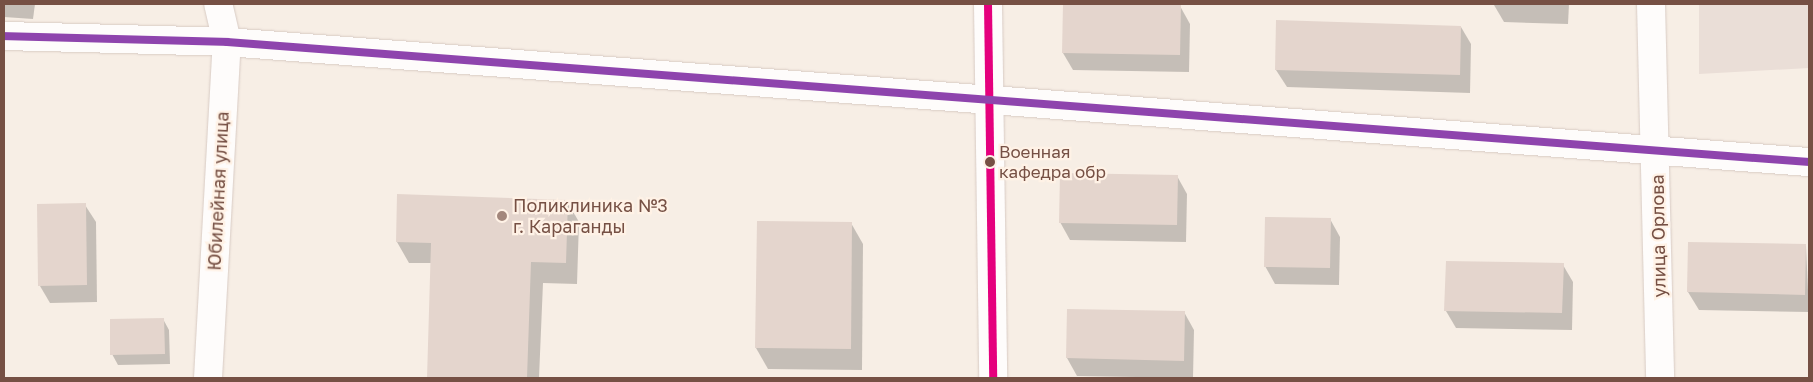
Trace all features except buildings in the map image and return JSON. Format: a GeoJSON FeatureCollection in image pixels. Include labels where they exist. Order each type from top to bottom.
{"type":"FeatureCollection","features":[{"type":"Feature","properties":{"kind":"street","name":"Юбилейная улица"},"geometry":{"type":"LineString","coordinates":[[208,378],[227,42],[218,4]]}},
{"type":"Feature","properties":{"kind":"street"},"geometry":{"type":"LineString","coordinates":[[988,4],[993,378]]}},
{"type":"Feature","properties":{"kind":"street","name":"улица Орлова"},"geometry":{"type":"LineString","coordinates":[[1651,4],[1657,149],[1660,378]]}},
{"type":"Feature","properties":{"kind":"street"},"geometry":{"type":"LineString","coordinates":[[4,36],[227,42],[988,103],[1657,149],[1809,162]]}},
{"type":"Feature","properties":{"kind":"shaded area"},"geometry":{"type":"Polygon","coordinates":[[[1699,4],[1809,4],[1809,68],[1699,74],[1699,4]]]}},
{"type":"Feature","properties":{"kind":"transit line"},"geometry":{"type":"LineString","coordinates":[[988,4],[993,378]]}},
{"type":"Feature","properties":{"kind":"transit line"},"geometry":{"type":"LineString","coordinates":[[4,36],[227,42],[1809,162]]}},
{"type":"Feature","properties":{"kind":"place","name":"Военная кафедра обр"},"geometry":{"type":"Point","coordinates":[990,162]}},
{"type":"Feature","properties":{"kind":"place","name":"Поликлиника №3 г. Караганды"},"geometry":{"type":"Point","coordinates":[502,216]}}]}
